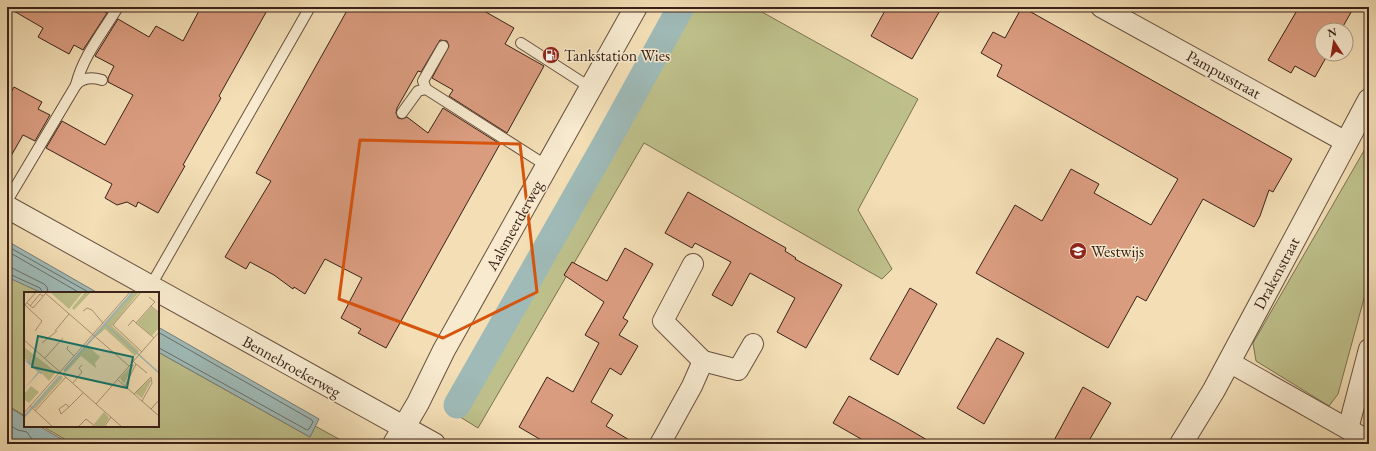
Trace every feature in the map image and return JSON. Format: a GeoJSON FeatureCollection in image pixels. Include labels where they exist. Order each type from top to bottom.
{"type":"FeatureCollection","features":[{"type":"Feature","properties":{"kind":"street","name":"Aalsmeerderweg"},"geometry":{"type":"LineString","coordinates":[[399,436],[418,403],[444,350],[636,7]]}},
{"type":"Feature","properties":{"kind":"street","name":"Pampusstraat"},"geometry":{"type":"LineString","coordinates":[[1101,7],[1346,142]]}},
{"type":"Feature","properties":{"kind":"street","name":"Drakenstraat"},"geometry":{"type":"LineString","coordinates":[[1181,444],[1214,390],[1369,100]]}},
{"type":"Feature","properties":{"kind":"street","name":"Bennebroekerweg"},"geometry":{"type":"LineString","coordinates":[[7,207],[158,292]]}},
{"type":"Feature","properties":{"kind":"street"},"geometry":{"type":"LineString","coordinates":[[693,264],[663,321],[703,361],[738,370],[753,344]]}},
{"type":"Feature","properties":{"kind":"street","name":"Bennebroekerweg"},"geometry":{"type":"LineString","coordinates":[[159,292],[399,436],[434,444]]}},
{"type":"Feature","properties":{"kind":"street"},"geometry":{"type":"LineString","coordinates":[[1348,429],[1369,349]]}},
{"type":"Feature","properties":{"kind":"street"},"geometry":{"type":"LineString","coordinates":[[660,444],[692,386],[703,361]]}},
{"type":"Feature","properties":{"kind":"street"},"geometry":{"type":"LineString","coordinates":[[1229,362],[1369,441]]}},
{"type":"Feature","properties":{"kind":"lane"},"geometry":{"type":"LineString","coordinates":[[7,201],[76,85],[84,61],[118,7]]}},
{"type":"Feature","properties":{"kind":"lane"},"geometry":{"type":"LineString","coordinates":[[150,287],[310,7]]}},
{"type":"Feature","properties":{"kind":"lane"},"geometry":{"type":"LineString","coordinates":[[521,43],[591,88]]}},
{"type":"Feature","properties":{"kind":"lane"},"geometry":{"type":"LineString","coordinates":[[442,46],[423,81],[426,89],[547,166]]}},
{"type":"Feature","properties":{"kind":"lane"},"geometry":{"type":"LineString","coordinates":[[76,85],[83,79],[96,78],[102,80]]}},
{"type":"Feature","properties":{"kind":"lane"},"geometry":{"type":"LineString","coordinates":[[402,113],[418,91],[426,89]]}},
{"type":"Feature","properties":{"kind":"highlighted area"},"geometry":{"type":"Polygon","coordinates":[[[360,140],[520,144],[537,292],[443,338],[339,299],[360,140]]]}},
{"type":"Feature","properties":{"kind":"green space"},"geometry":{"type":"Polygon","coordinates":[[[680,7],[753,7],[918,99],[858,210],[892,269],[882,279],[644,143],[478,428],[452,412],[680,7]]]}},
{"type":"Feature","properties":{"kind":"green space"},"geometry":{"type":"Polygon","coordinates":[[[1369,142],[1369,280],[1338,394],[1329,406],[1256,361],[1253,343],[1369,142]]]}},
{"type":"Feature","properties":{"kind":"green space"},"geometry":{"type":"Polygon","coordinates":[[[8,276],[40,292],[24,292],[24,415],[7,405],[8,276]]]}},
{"type":"Feature","properties":{"kind":"green space"},"geometry":{"type":"Polygon","coordinates":[[[159,353],[310,437],[315,426],[348,444],[73,444],[44,427],[159,427],[159,353]]]}},
{"type":"Feature","properties":{"kind":"water"},"geometry":{"type":"Polygon","coordinates":[[[7,241],[96,292],[40,292],[7,277],[7,241]]]}},
{"type":"Feature","properties":{"kind":"water"},"geometry":{"type":"Polygon","coordinates":[[[159,328],[319,419],[310,437],[159,353],[159,328]]]}},
{"type":"Feature","properties":{"kind":"water"},"geometry":{"type":"Polygon","coordinates":[[[7,406],[24,416],[24,427],[41,427],[70,444],[11,444],[7,442],[7,406]]]}},
{"type":"Feature","properties":{"kind":"building"},"geometry":{"type":"Polygon","coordinates":[[[7,7],[96,7],[107,13],[83,50],[74,45],[69,54],[38,37],[43,28],[7,7]]]}},
{"type":"Feature","properties":{"kind":"building"},"geometry":{"type":"Polygon","coordinates":[[[201,7],[269,7],[219,96],[221,98],[158,213],[138,202],[136,207],[127,202],[117,205],[105,198],[112,184],[46,148],[62,121],[105,145],[133,95],[108,82],[108,78],[114,66],[95,56],[118,19],[149,37],[156,26],[183,41],[201,7]]]}},
{"type":"Feature","properties":{"kind":"building"},"geometry":{"type":"Polygon","coordinates":[[[349,7],[477,7],[514,28],[505,44],[544,66],[507,133],[449,96],[453,90],[432,78],[449,46],[447,41],[440,40],[421,72],[418,71],[397,108],[396,113],[398,118],[402,119],[407,117],[428,133],[443,108],[500,144],[386,348],[358,333],[361,329],[341,318],[362,278],[325,259],[305,294],[294,287],[293,289],[274,275],[250,262],[246,269],[225,257],[271,181],[256,173],[349,7]]]}},
{"type":"Feature","properties":{"kind":"building"},"geometry":{"type":"Polygon","coordinates":[[[887,7],[942,7],[912,59],[871,36],[887,7]]]}},
{"type":"Feature","properties":{"kind":"building"},"geometry":{"type":"Polygon","coordinates":[[[1022,7],[1292,159],[1273,192],[1269,190],[1260,216],[1254,227],[1203,199],[1146,301],[1137,296],[1108,348],[976,273],[1015,205],[1042,221],[1071,169],[1099,184],[1094,193],[1151,225],[1178,179],[997,76],[1002,65],[981,53],[993,32],[1005,38],[1022,7]]]}},
{"type":"Feature","properties":{"kind":"building"},"geometry":{"type":"Polygon","coordinates":[[[1299,7],[1354,7],[1346,22],[1314,22],[1314,62],[1323,62],[1315,77],[1295,66],[1291,73],[1268,60],[1299,7]]]}},
{"type":"Feature","properties":{"kind":"building"},"geometry":{"type":"Polygon","coordinates":[[[14,87],[42,102],[38,109],[50,115],[35,141],[23,135],[7,163],[7,99],[14,87]]]}},
{"type":"Feature","properties":{"kind":"building"},"geometry":{"type":"Polygon","coordinates":[[[688,192],[786,248],[785,251],[796,258],[795,259],[842,285],[806,348],[777,332],[795,298],[750,273],[732,306],[712,295],[731,262],[695,243],[692,248],[665,233],[688,192]]]}},
{"type":"Feature","properties":{"kind":"building"},"geometry":{"type":"Polygon","coordinates":[[[625,248],[653,264],[623,318],[628,321],[619,335],[638,346],[621,375],[610,368],[591,402],[613,415],[606,426],[636,444],[548,444],[519,427],[547,377],[573,392],[599,343],[585,335],[604,302],[564,275],[572,262],[607,281],[625,248]]]}},
{"type":"Feature","properties":{"kind":"building"},"geometry":{"type":"Polygon","coordinates":[[[910,288],[937,304],[898,375],[870,359],[910,288]]]}},
{"type":"Feature","properties":{"kind":"building"},"geometry":{"type":"Polygon","coordinates":[[[997,338],[1024,353],[984,424],[957,408],[997,338]]]}},
{"type":"Feature","properties":{"kind":"building"},"geometry":{"type":"Polygon","coordinates":[[[1083,387],[1111,403],[1087,444],[1052,444],[1083,387]]]}},
{"type":"Feature","properties":{"kind":"building"},"geometry":{"type":"Polygon","coordinates":[[[849,396],[934,444],[870,444],[833,423],[849,396]]]}},
{"type":"Feature","properties":{"kind":"waterway"},"geometry":{"type":"LineString","coordinates":[[457,405],[604,147],[681,7]]}},
{"type":"Feature","properties":{"kind":"place","name":"Tankstation Wies"},"geometry":{"type":"Point","coordinates":[551,55]}},
{"type":"Feature","properties":{"kind":"place","name":"Westwijs"},"geometry":{"type":"Point","coordinates":[1078,251]}}]}
